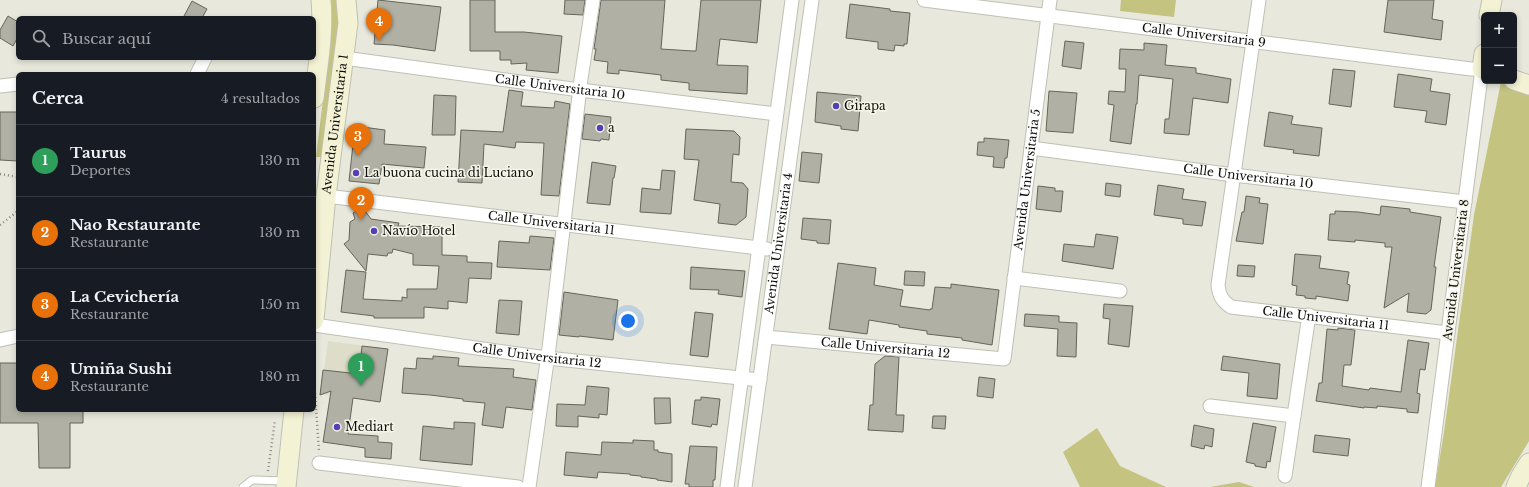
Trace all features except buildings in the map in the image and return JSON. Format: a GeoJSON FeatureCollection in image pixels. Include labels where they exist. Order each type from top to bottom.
{"type":"FeatureCollection","features":[{"type":"Feature","properties":{"kind":"main road"},"geometry":{"type":"LineString","coordinates":[[316,83],[322,38],[321,0]]}},
{"type":"Feature","properties":{"kind":"main road","name":"Avenida Universitaria 1"},"geometry":{"type":"LineString","coordinates":[[316,299],[326,196],[348,23],[346,0]]}},
{"type":"Feature","properties":{"kind":"main road"},"geometry":{"type":"LineString","coordinates":[[1490,12],[1492,0]]}},
{"type":"Feature","properties":{"kind":"main road"},"geometry":{"type":"LineString","coordinates":[[1517,81],[1529,85]]}},
{"type":"Feature","properties":{"kind":"main road"},"geometry":{"type":"LineString","coordinates":[[285,412],[286,484]]}},
{"type":"Feature","properties":{"kind":"main road"},"geometry":{"type":"LineString","coordinates":[[1516,487],[1529,463]]}},
{"type":"Feature","properties":{"kind":"street"},"geometry":{"type":"LineString","coordinates":[[348,23],[356,0]]}},
{"type":"Feature","properties":{"kind":"street"},"geometry":{"type":"LineString","coordinates":[[529,487],[548,358],[580,90],[593,0]]}},
{"type":"Feature","properties":{"kind":"street","name":"Avenida Universitaria 4"},"geometry":{"type":"LineString","coordinates":[[727,487],[792,0]]}},
{"type":"Feature","properties":{"kind":"street","name":"Avenida Universitaria 4"},"geometry":{"type":"LineString","coordinates":[[745,487],[812,0]]}},
{"type":"Feature","properties":{"kind":"street","name":"Calle Universitaria 9"},"geometry":{"type":"LineString","coordinates":[[924,0],[1471,69],[1481,65]]}},
{"type":"Feature","properties":{"kind":"street","name":"Avenida Universitaria 5"},"geometry":{"type":"LineString","coordinates":[[1004,359],[1050,0]]}},
{"type":"Feature","properties":{"kind":"street"},"geometry":{"type":"LineString","coordinates":[[1234,175],[1254,41],[1258,0]]}},
{"type":"Feature","properties":{"kind":"street","name":"Calle Universitaria 10"},"geometry":{"type":"LineString","coordinates":[[344,58],[580,90],[776,114]]}},
{"type":"Feature","properties":{"kind":"street"},"geometry":{"type":"LineString","coordinates":[[198,72],[205,60]]}},
{"type":"Feature","properties":{"kind":"street","name":"Avenida Universitaria 8"},"geometry":{"type":"LineString","coordinates":[[1428,487],[1481,79]]}},
{"type":"Feature","properties":{"kind":"street"},"geometry":{"type":"LineString","coordinates":[[0,86],[16,84]]}},
{"type":"Feature","properties":{"kind":"street"},"geometry":{"type":"LineString","coordinates":[[778,100],[798,102]]}},
{"type":"Feature","properties":{"kind":"street","name":"Calle Universitaria 10"},"geometry":{"type":"LineString","coordinates":[[1031,148],[1234,175],[1465,202]]}},
{"type":"Feature","properties":{"kind":"street","name":"Calle Universitaria 11"},"geometry":{"type":"LineString","coordinates":[[1234,175],[1218,284],[1218,292],[1225,303],[1231,307],[1309,315],[1448,333]]}},
{"type":"Feature","properties":{"kind":"street","name":"Calle Universitaria 11"},"geometry":{"type":"LineString","coordinates":[[326,196],[777,250]]}},
{"type":"Feature","properties":{"kind":"street"},"geometry":{"type":"LineString","coordinates":[[1014,278],[1120,290]]}},
{"type":"Feature","properties":{"kind":"street"},"geometry":{"type":"LineString","coordinates":[[1285,476],[1309,315]]}},
{"type":"Feature","properties":{"kind":"street","name":"Calle Universitaria 12"},"geometry":{"type":"LineString","coordinates":[[316,325],[548,358],[760,380]]}},
{"type":"Feature","properties":{"kind":"street"},"geometry":{"type":"LineString","coordinates":[[0,340],[16,336]]}},
{"type":"Feature","properties":{"kind":"street","name":"Calle Universitaria 12"},"geometry":{"type":"LineString","coordinates":[[766,338],[1004,359]]}},
{"type":"Feature","properties":{"kind":"street"},"geometry":{"type":"LineString","coordinates":[[1210,406],[1294,416]]}},
{"type":"Feature","properties":{"kind":"street"},"geometry":{"type":"LineString","coordinates":[[319,463],[518,487]]}},
{"type":"Feature","properties":{"kind":"lane"},"geometry":{"type":"LineString","coordinates":[[243,487],[252,480],[267,480],[286,484]]}},
{"type":"Feature","properties":{"kind":"path"},"geometry":{"type":"LineString","coordinates":[[0,174],[16,177]]}},
{"type":"Feature","properties":{"kind":"path"},"geometry":{"type":"LineString","coordinates":[[0,225],[16,213]]}},
{"type":"Feature","properties":{"kind":"path"},"geometry":{"type":"LineString","coordinates":[[316,411],[319,463]]}},
{"type":"Feature","properties":{"kind":"path"},"geometry":{"type":"LineString","coordinates":[[267,480],[271,439],[284,412]]}},
{"type":"Feature","properties":{"kind":"shaded area"},"geometry":{"type":"Polygon","coordinates":[[[331,0],[337,0],[338,23],[336,45],[323,157],[316,157],[332,26],[331,0]]]}},
{"type":"Feature","properties":{"kind":"shaded area"},"geometry":{"type":"Polygon","coordinates":[[[1121,0],[1176,0],[1174,17],[1120,11],[1121,0]]]}},
{"type":"Feature","properties":{"kind":"shaded area"},"geometry":{"type":"Polygon","coordinates":[[[1501,84],[1507,84],[1529,92],[1529,441],[1501,487],[1435,487],[1444,432],[1474,215],[1501,84]]]}},
{"type":"Feature","properties":{"kind":"shaded area"},"geometry":{"type":"Polygon","coordinates":[[[328,341],[387,349],[380,402],[321,394],[328,341]]]}},
{"type":"Feature","properties":{"kind":"shaded area"},"geometry":{"type":"Polygon","coordinates":[[[1097,428],[1120,466],[1166,487],[1080,487],[1063,452],[1097,428]]]}},
{"type":"Feature","properties":{"kind":"shaded area"},"geometry":{"type":"Polygon","coordinates":[[[1239,482],[1254,487],[1210,487],[1239,482]]]}},
{"type":"Feature","properties":{"kind":"place","name":"Umiña Sushi"},"geometry":{"type":"Point","coordinates":[379,41]}},
{"type":"Feature","properties":{"kind":"place","name":"Girapa"},"geometry":{"type":"Point","coordinates":[836,106]}},
{"type":"Feature","properties":{"kind":"place","name":"a"},"geometry":{"type":"Point","coordinates":[600,128]}},
{"type":"Feature","properties":{"kind":"place","name":"La Cevichería"},"geometry":{"type":"Point","coordinates":[358,156]}},
{"type":"Feature","properties":{"kind":"place","name":"La buona cucina di Luciano"},"geometry":{"type":"Point","coordinates":[356,173]}},
{"type":"Feature","properties":{"kind":"place","name":"Nao Restaurante"},"geometry":{"type":"Point","coordinates":[361,220]}},
{"type":"Feature","properties":{"kind":"place","name":"Navío Hotel"},"geometry":{"type":"Point","coordinates":[374,231]}},
{"type":"Feature","properties":{"kind":"place","name":"Taurus"},"geometry":{"type":"Point","coordinates":[361,386]}},
{"type":"Feature","properties":{"kind":"place","name":"Mediart"},"geometry":{"type":"Point","coordinates":[337,427]}}]}
